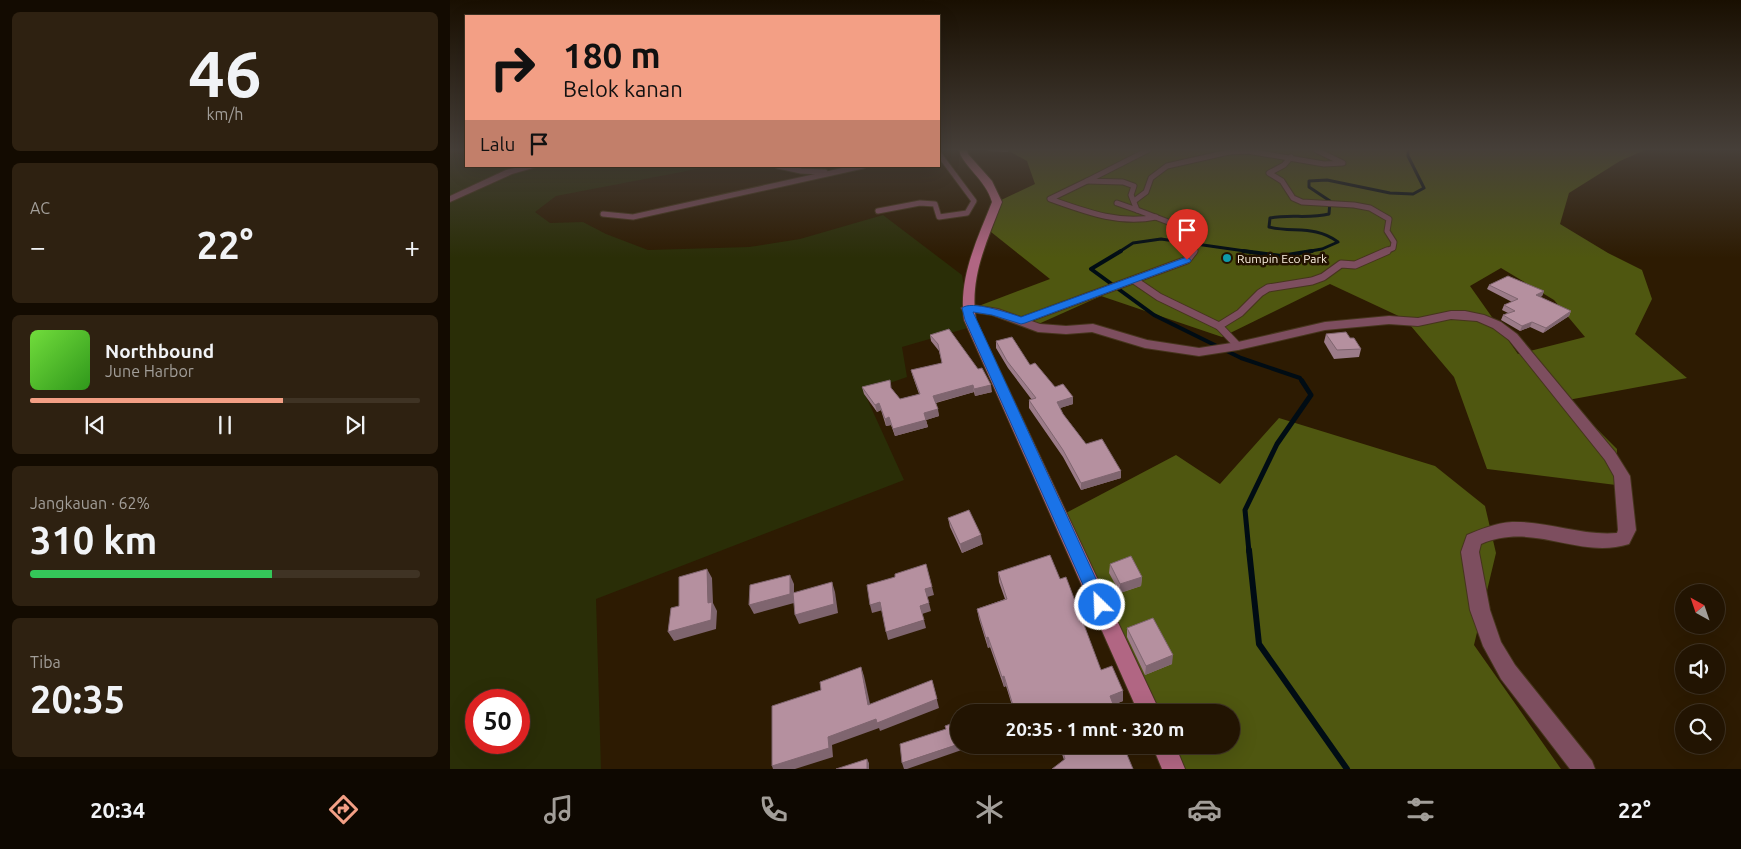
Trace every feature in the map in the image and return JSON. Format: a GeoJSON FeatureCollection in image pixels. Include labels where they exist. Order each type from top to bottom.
{"type":"FeatureCollection","features":[{"type":"Feature","properties":{"kind":"main road"},"geometry":{"type":"LineString","coordinates":[[990,186],[996,196],[997,202],[967,287],[967,308],[970,320],[1145,704]]}},
{"type":"Feature","properties":{"kind":"main road"},"geometry":{"type":"LineString","coordinates":[[1167,754],[1174,769]]}},
{"type":"Feature","properties":{"kind":"street"},"geometry":{"type":"LineString","coordinates":[[450,199],[479,186]]}},
{"type":"Feature","properties":{"kind":"street"},"geometry":{"type":"LineString","coordinates":[[967,308],[994,312],[1038,328],[1066,330],[1093,328],[1145,344],[1200,352],[1234,347],[1324,326],[1389,320],[1418,322],[1451,315],[1465,315],[1480,318],[1497,325],[1513,337],[1610,456],[1622,476],[1627,530],[1623,538],[1609,542],[1593,541],[1550,531],[1509,528],[1486,533],[1473,540],[1470,552],[1480,610],[1493,646],[1508,672],[1584,769]]}},
{"type":"Feature","properties":{"kind":"lane"},"geometry":{"type":"LineString","coordinates":[[603,214],[633,217],[772,186]]}},
{"type":"Feature","properties":{"kind":"lane"},"geometry":{"type":"LineString","coordinates":[[878,212],[920,203],[935,204],[939,217],[967,213],[974,201],[963,186]]}},
{"type":"Feature","properties":{"kind":"lane"},"geometry":{"type":"LineString","coordinates":[[1076,186],[1050,199],[1094,214],[1134,222],[1156,217]]}},
{"type":"Feature","properties":{"kind":"lane"},"geometry":{"type":"LineString","coordinates":[[1134,186],[1131,195],[1136,210]]}},
{"type":"Feature","properties":{"kind":"lane"},"geometry":{"type":"LineString","coordinates":[[1134,201],[1150,186]]}},
{"type":"Feature","properties":{"kind":"lane"},"geometry":{"type":"LineString","coordinates":[[1219,326],[1240,313],[1260,293],[1268,288],[1312,281],[1323,277],[1341,264],[1355,265],[1393,248],[1394,242],[1387,230],[1389,219],[1382,214],[1370,208],[1302,202],[1293,198],[1285,186]]}},
{"type":"Feature","properties":{"kind":"lane"},"geometry":{"type":"LineString","coordinates":[[1021,321],[1187,260],[1194,252],[1196,242],[1194,236],[1156,217],[1118,203]]}},
{"type":"Feature","properties":{"kind":"lane"},"geometry":{"type":"LineString","coordinates":[[1134,280],[1160,297],[1219,326],[1234,347]]}},
{"type":"Feature","properties":{"kind":"green space"},"geometry":{"type":"Polygon","coordinates":[[[450,186],[609,186],[556,196],[535,212],[550,223],[583,222],[606,234],[648,250],[749,247],[800,239],[883,215],[962,275],[971,327],[902,347],[907,377],[864,392],[904,480],[596,599],[601,769],[450,769],[450,186]]]}},
{"type":"Feature","properties":{"kind":"green space"},"geometry":{"type":"Polygon","coordinates":[[[1031,186],[1580,186],[1569,193],[1560,224],[1608,253],[1642,270],[1652,299],[1635,334],[1687,378],[1568,400],[1617,449],[1616,485],[1487,469],[1454,377],[1405,319],[1330,284],[1222,337],[1101,296],[1034,326],[968,310],[1050,279],[986,228],[999,201],[1031,186]],[[1501,268],[1470,286],[1518,354],[1585,337],[1554,300],[1501,268]]]}},
{"type":"Feature","properties":{"kind":"green space"},"geometry":{"type":"Polygon","coordinates":[[[1279,418],[1435,466],[1485,506],[1496,553],[1474,645],[1561,769],[1178,769],[1172,754],[1240,754],[1240,704],[1149,704],[1064,514],[1176,455],[1220,484],[1279,418]]]}},
{"type":"Feature","properties":{"kind":"building"},"geometry":{"type":"Polygon","coordinates":[[[1508,276],[1544,291],[1536,295],[1571,311],[1546,328],[1532,322],[1522,326],[1503,315],[1515,311],[1504,305],[1518,299],[1489,285],[1508,276]]]}},
{"type":"Feature","properties":{"kind":"building"},"geometry":{"type":"Polygon","coordinates":[[[949,329],[978,369],[982,368],[991,385],[974,389],[973,385],[933,396],[938,409],[924,413],[926,420],[893,429],[889,417],[885,419],[879,403],[875,405],[862,387],[890,380],[891,388],[900,399],[920,394],[911,370],[942,363],[938,344],[930,335],[949,329]]]}},
{"type":"Feature","properties":{"kind":"building"},"geometry":{"type":"Polygon","coordinates":[[[1346,332],[1350,338],[1354,338],[1361,349],[1337,350],[1326,334],[1346,332]]]}},
{"type":"Feature","properties":{"kind":"building"},"geometry":{"type":"Polygon","coordinates":[[[1012,337],[1030,365],[1035,363],[1055,387],[1063,384],[1073,397],[1057,402],[1063,414],[1086,444],[1102,439],[1121,471],[1081,483],[1063,450],[1029,400],[1036,398],[1007,361],[996,341],[1012,337]]]}},
{"type":"Feature","properties":{"kind":"building"},"geometry":{"type":"Polygon","coordinates":[[[969,510],[981,535],[960,544],[948,518],[969,510]]]}},
{"type":"Feature","properties":{"kind":"building"},"geometry":{"type":"Polygon","coordinates":[[[1050,555],[1060,579],[1066,577],[1101,670],[1112,666],[1123,691],[1110,696],[1113,704],[1013,704],[1004,676],[1002,677],[988,637],[986,638],[977,609],[1007,599],[998,572],[1050,555]]]}},
{"type":"Feature","properties":{"kind":"building"},"geometry":{"type":"Polygon","coordinates":[[[1131,556],[1142,577],[1120,584],[1110,564],[1131,556]]]}},
{"type":"Feature","properties":{"kind":"building"},"geometry":{"type":"Polygon","coordinates":[[[926,564],[932,587],[925,589],[929,603],[920,606],[924,620],[886,632],[880,602],[870,605],[867,585],[895,577],[895,574],[926,564]]]}},
{"type":"Feature","properties":{"kind":"building"},"geometry":{"type":"Polygon","coordinates":[[[707,569],[708,603],[712,602],[711,620],[668,632],[671,608],[679,606],[679,577],[707,569]]]}},
{"type":"Feature","properties":{"kind":"building"},"geometry":{"type":"Polygon","coordinates":[[[790,575],[790,594],[749,605],[750,585],[790,575]]]}},
{"type":"Feature","properties":{"kind":"building"},"geometry":{"type":"Polygon","coordinates":[[[832,582],[834,604],[795,615],[793,593],[832,582]]]}},
{"type":"Feature","properties":{"kind":"building"},"geometry":{"type":"Polygon","coordinates":[[[1153,618],[1173,655],[1146,666],[1127,628],[1153,618]]]}},
{"type":"Feature","properties":{"kind":"building"},"geometry":{"type":"Polygon","coordinates":[[[861,667],[868,705],[932,680],[937,699],[877,723],[876,719],[828,737],[829,748],[772,766],[772,706],[821,690],[820,682],[861,667]]]}},
{"type":"Feature","properties":{"kind":"building"},"geometry":{"type":"Polygon","coordinates":[[[950,724],[950,747],[902,763],[900,744],[946,729],[945,726],[950,724]]]}},
{"type":"Feature","properties":{"kind":"building"},"geometry":{"type":"Polygon","coordinates":[[[1064,754],[1127,754],[1133,769],[1052,769],[1065,759],[1064,754]]]}},
{"type":"Feature","properties":{"kind":"building"},"geometry":{"type":"Polygon","coordinates":[[[867,759],[867,769],[836,769],[867,759]]]}},
{"type":"Feature","properties":{"kind":"waterway"},"geometry":{"type":"LineString","coordinates":[[1305,252],[1322,249],[1338,242],[1313,231],[1269,227],[1270,218],[1329,214],[1330,201],[1309,186]]}},
{"type":"Feature","properties":{"kind":"waterway"},"geometry":{"type":"LineString","coordinates":[[1356,186],[1390,193],[1413,194],[1424,188],[1423,186]]}},
{"type":"Feature","properties":{"kind":"waterway"},"geometry":{"type":"LineString","coordinates":[[1119,252],[1133,243],[1161,239],[1252,252]]}},
{"type":"Feature","properties":{"kind":"waterway"},"geometry":{"type":"LineString","coordinates":[[1121,251],[1091,269],[1154,315],[1241,358],[1300,378],[1303,383]]}},
{"type":"Feature","properties":{"kind":"waterway"},"geometry":{"type":"LineString","coordinates":[[1243,251],[1281,256],[1312,251]]}},
{"type":"Feature","properties":{"kind":"waterway"},"geometry":{"type":"LineString","coordinates":[[1249,552],[1245,510],[1277,444],[1311,395],[1302,381]]}},
{"type":"Feature","properties":{"kind":"waterway"},"geometry":{"type":"LineString","coordinates":[[1249,550],[1259,644],[1347,769]]}},
{"type":"Feature","properties":{"kind":"place","name":"Rumpin Eco Park"},"geometry":{"type":"Point","coordinates":[1227,258]}},
{"type":"Feature","properties":{"kind":"route"},"geometry":{"type":"LineString","coordinates":[[1100,605],[970,320],[967,308],[994,312],[1021,321],[1187,260]]}}]}
